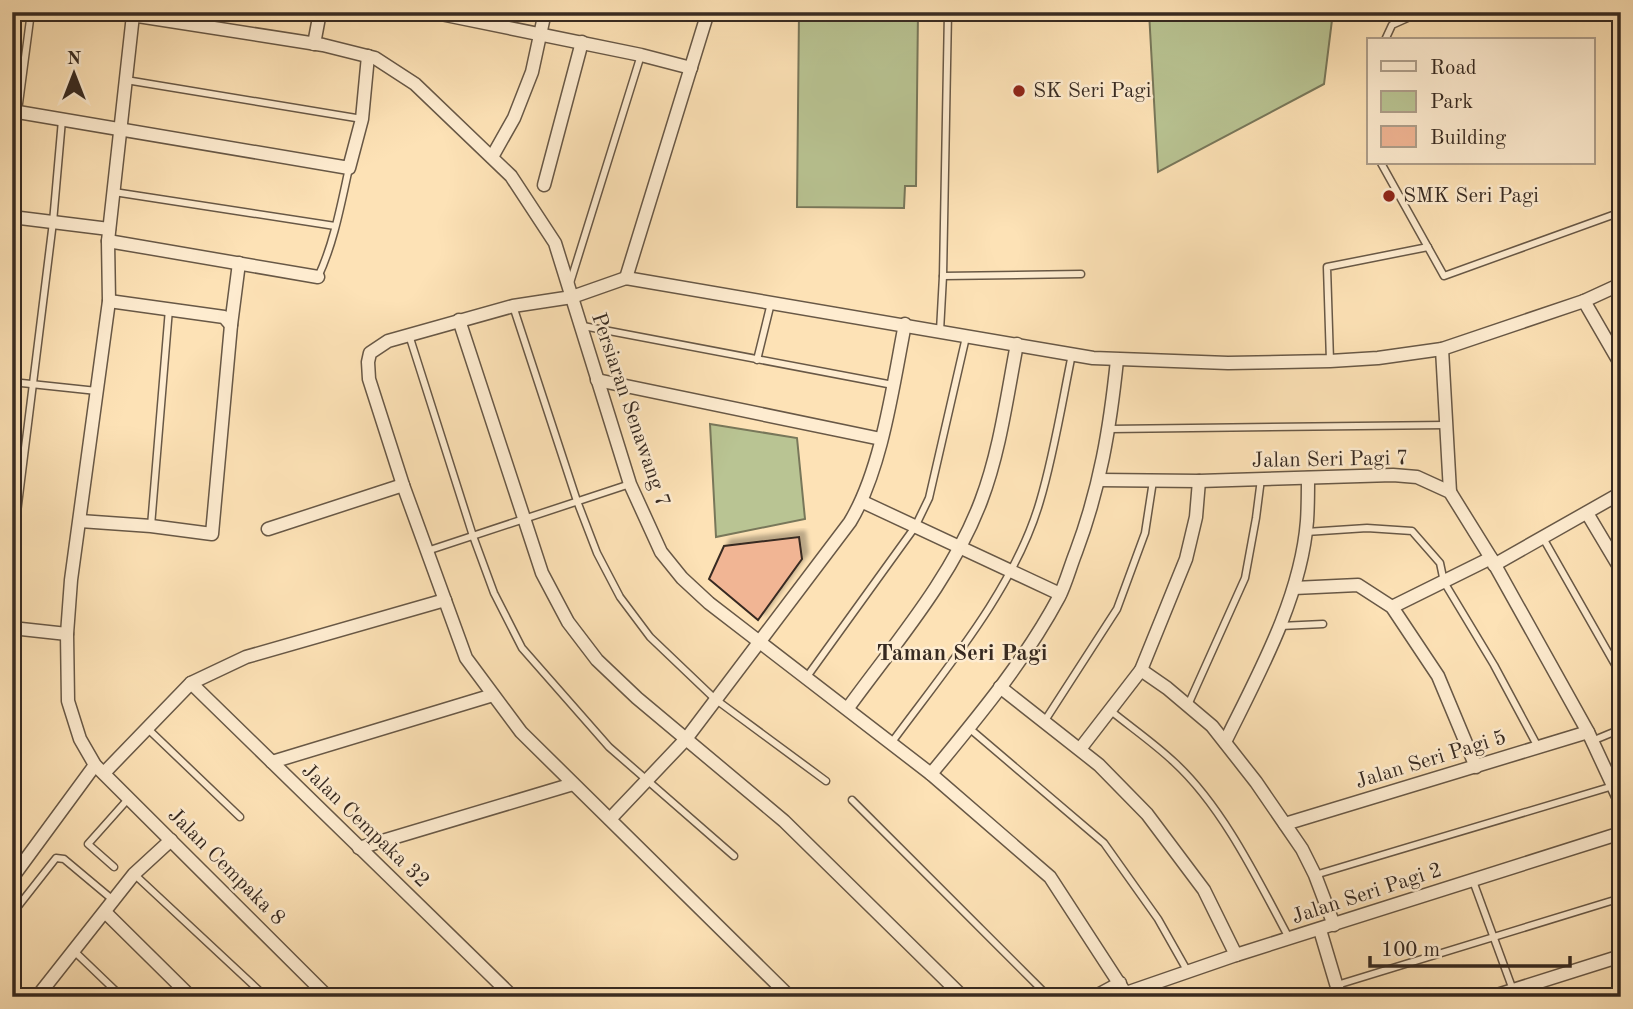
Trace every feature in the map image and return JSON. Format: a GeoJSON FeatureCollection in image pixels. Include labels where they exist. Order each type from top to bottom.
{"type":"FeatureCollection","features":[{"type":"Feature","properties":{"kind":"street","name":"Persiaran Senawang 7"},"geometry":{"type":"LineString","coordinates":[[111,12],[314,44],[375,58],[415,84],[512,176],[555,243],[630,484],[661,552],[682,579],[805,679],[892,742],[1050,877],[1125,991]]}},
{"type":"Feature","properties":{"kind":"street"},"geometry":{"type":"LineString","coordinates":[[314,44],[320,12]]}},
{"type":"Feature","properties":{"kind":"street"},"geometry":{"type":"LineString","coordinates":[[431,12],[582,42],[691,68]]}},
{"type":"Feature","properties":{"kind":"street"},"geometry":{"type":"LineString","coordinates":[[492,157],[514,118],[532,72],[545,12]]}},
{"type":"Feature","properties":{"kind":"street"},"geometry":{"type":"LineString","coordinates":[[626,278],[707,13]]}},
{"type":"Feature","properties":{"kind":"street","name":"Jalan Cempaka 8"},"geometry":{"type":"LineString","coordinates":[[133,15],[109,235],[109,301],[71,580],[67,634],[68,701],[80,739],[100,769],[328,997]]}},
{"type":"Feature","properties":{"kind":"street"},"geometry":{"type":"LineString","coordinates":[[544,185],[582,42]]}},
{"type":"Feature","properties":{"kind":"street"},"geometry":{"type":"LineString","coordinates":[[15,112],[349,168],[362,119],[368,56]]}},
{"type":"Feature","properties":{"kind":"street"},"geometry":{"type":"LineString","coordinates":[[12,217],[53,222],[239,263],[318,277]]}},
{"type":"Feature","properties":{"kind":"street"},"geometry":{"type":"LineString","coordinates":[[80,521],[212,534],[239,263]]}},
{"type":"Feature","properties":{"kind":"street"},"geometry":{"type":"LineString","coordinates":[[790,997],[521,732],[466,657],[403,485],[368,372],[370,353],[388,341],[409,333],[626,278],[905,324],[1072,355],[1117,360],[1228,363],[1330,361],[1378,358],[1442,349],[1584,301],[1621,284]]}},
{"type":"Feature","properties":{"kind":"street"},"geometry":{"type":"LineString","coordinates":[[109,301],[224,317],[231,326]]}},
{"type":"Feature","properties":{"kind":"street"},"geometry":{"type":"LineString","coordinates":[[1584,301],[1621,365]]}},
{"type":"Feature","properties":{"kind":"street"},"geometry":{"type":"LineString","coordinates":[[459,320],[542,573],[568,622],[597,660],[637,698],[784,821],[963,997]]}},
{"type":"Feature","properties":{"kind":"street"},"geometry":{"type":"LineString","coordinates":[[610,819],[686,739],[863,502],[881,439],[905,324]]}},
{"type":"Feature","properties":{"kind":"street"},"geometry":{"type":"LineString","coordinates":[[848,708],[947,573],[960,548],[982,500],[997,444],[1017,344]]}},
{"type":"Feature","properties":{"kind":"street"},"geometry":{"type":"LineString","coordinates":[[1442,349],[1450,492],[1590,736],[1621,803]]}},
{"type":"Feature","properties":{"kind":"street"},"geometry":{"type":"LineString","coordinates":[[931,774],[1000,687],[1060,594],[1098,480],[1110,429],[1117,360]]}},
{"type":"Feature","properties":{"kind":"street"},"geometry":{"type":"LineString","coordinates":[[597,380],[881,439]]}},
{"type":"Feature","properties":{"kind":"street","name":"Jalan Seri Pagi 7"},"geometry":{"type":"LineString","coordinates":[[1098,480],[1199,481],[1393,475],[1417,477],[1450,492]]}},
{"type":"Feature","properties":{"kind":"street"},"geometry":{"type":"LineString","coordinates":[[1225,742],[1269,653],[1294,588],[1305,532],[1308,478]]}},
{"type":"Feature","properties":{"kind":"street"},"geometry":{"type":"LineString","coordinates":[[1080,749],[1141,670],[1186,559],[1196,517],[1199,481]]}},
{"type":"Feature","properties":{"kind":"street"},"geometry":{"type":"LineString","coordinates":[[268,529],[403,485]]}},
{"type":"Feature","properties":{"kind":"street"},"geometry":{"type":"LineString","coordinates":[[1392,607],[1543,538],[1621,493]]}},
{"type":"Feature","properties":{"kind":"street"},"geometry":{"type":"LineString","coordinates":[[863,502],[1060,594]]}},
{"type":"Feature","properties":{"kind":"street"},"geometry":{"type":"LineString","coordinates":[[1587,513],[1621,570]]}},
{"type":"Feature","properties":{"kind":"street"},"geometry":{"type":"LineString","coordinates":[[1294,588],[1358,585],[1392,607],[1438,676],[1476,766]]}},
{"type":"Feature","properties":{"kind":"street"},"geometry":{"type":"LineString","coordinates":[[12,878],[100,769],[147,729],[191,683],[246,657],[445,600]]}},
{"type":"Feature","properties":{"kind":"street"},"geometry":{"type":"LineString","coordinates":[[12,628],[67,634]]}},
{"type":"Feature","properties":{"kind":"street"},"geometry":{"type":"LineString","coordinates":[[1141,670],[1188,705],[1212,726],[1225,742],[1285,824],[1315,875],[1334,925]]}},
{"type":"Feature","properties":{"kind":"street","name":"Jalan Cempaka 32"},"geometry":{"type":"LineString","coordinates":[[191,683],[513,997]]}},
{"type":"Feature","properties":{"kind":"street"},"geometry":{"type":"LineString","coordinates":[[1000,687],[1099,765],[1155,825],[1204,890],[1236,955]]}},
{"type":"Feature","properties":{"kind":"street"},"geometry":{"type":"LineString","coordinates":[[272,762],[494,695]]}},
{"type":"Feature","properties":{"kind":"street","name":"Jalan Seri Pagi 5"},"geometry":{"type":"LineString","coordinates":[[1285,824],[1538,747],[1590,736]]}},
{"type":"Feature","properties":{"kind":"street"},"geometry":{"type":"LineString","coordinates":[[359,848],[573,784]]}},
{"type":"Feature","properties":{"kind":"street","name":"Jalan Seri Pagi 2"},"geometry":{"type":"LineString","coordinates":[[1094,997],[1125,991],[1188,972],[1621,833]]}},
{"type":"Feature","properties":{"kind":"street"},"geometry":{"type":"LineString","coordinates":[[43,994],[73,950],[106,913],[134,874],[171,840]]}},
{"type":"Feature","properties":{"kind":"street"},"geometry":{"type":"LineString","coordinates":[[106,913],[191,997]]}},
{"type":"Feature","properties":{"kind":"street"},"geometry":{"type":"LineString","coordinates":[[1320,930],[1339,991]]}},
{"type":"Feature","properties":{"kind":"street"},"geometry":{"type":"LineString","coordinates":[[1490,997],[1621,956]]}},
{"type":"Feature","properties":{"kind":"lane"},"geometry":{"type":"LineString","coordinates":[[15,112],[31,12]]}},
{"type":"Feature","properties":{"kind":"lane"},"geometry":{"type":"LineString","coordinates":[[940,331],[948,12]]}},
{"type":"Feature","properties":{"kind":"lane"},"geometry":{"type":"LineString","coordinates":[[1386,38],[1392,26],[1421,12]]}},
{"type":"Feature","properties":{"kind":"lane"},"geometry":{"type":"LineString","coordinates":[[570,291],[641,55]]}},
{"type":"Feature","properties":{"kind":"lane"},"geometry":{"type":"LineString","coordinates":[[12,59],[24,61]]}},
{"type":"Feature","properties":{"kind":"lane"},"geometry":{"type":"LineString","coordinates":[[126,80],[362,119]]}},
{"type":"Feature","properties":{"kind":"lane"},"geometry":{"type":"LineString","coordinates":[[12,553],[53,222],[62,120]]}},
{"type":"Feature","properties":{"kind":"lane"},"geometry":{"type":"LineString","coordinates":[[1382,164],[1444,276],[1621,212]]}},
{"type":"Feature","properties":{"kind":"lane"},"geometry":{"type":"LineString","coordinates":[[318,277],[335,226],[349,168]]}},
{"type":"Feature","properties":{"kind":"lane"},"geometry":{"type":"LineString","coordinates":[[114,192],[335,226]]}},
{"type":"Feature","properties":{"kind":"lane"},"geometry":{"type":"LineString","coordinates":[[1330,361],[1327,267],[1428,247]]}},
{"type":"Feature","properties":{"kind":"lane"},"geometry":{"type":"LineString","coordinates":[[943,276],[1081,274]]}},
{"type":"Feature","properties":{"kind":"lane"},"geometry":{"type":"LineString","coordinates":[[757,360],[771,303]]}},
{"type":"Feature","properties":{"kind":"lane"},"geometry":{"type":"LineString","coordinates":[[513,306],[577,501],[597,552],[620,597],[650,636],[715,699],[826,780]]}},
{"type":"Feature","properties":{"kind":"lane"},"geometry":{"type":"LineString","coordinates":[[151,526],[169,309]]}},
{"type":"Feature","properties":{"kind":"lane"},"geometry":{"type":"LineString","coordinates":[[581,326],[893,386]]}},
{"type":"Feature","properties":{"kind":"lane"},"geometry":{"type":"LineString","coordinates":[[409,333],[473,536],[494,593],[522,648],[609,747],[734,856]]}},
{"type":"Feature","properties":{"kind":"lane"},"geometry":{"type":"LineString","coordinates":[[805,679],[915,527],[929,498],[967,335]]}},
{"type":"Feature","properties":{"kind":"lane"},"geometry":{"type":"LineString","coordinates":[[892,742],[960,650],[1011,573],[1040,503],[1072,355]]}},
{"type":"Feature","properties":{"kind":"lane"},"geometry":{"type":"LineString","coordinates":[[12,382],[97,391]]}},
{"type":"Feature","properties":{"kind":"lane"},"geometry":{"type":"LineString","coordinates":[[1110,429],[1446,425]]}},
{"type":"Feature","properties":{"kind":"lane"},"geometry":{"type":"LineString","coordinates":[[1188,705],[1245,578],[1261,479]]}},
{"type":"Feature","properties":{"kind":"lane"},"geometry":{"type":"LineString","coordinates":[[1044,722],[1117,609],[1145,534],[1153,480]]}},
{"type":"Feature","properties":{"kind":"lane"},"geometry":{"type":"LineString","coordinates":[[427,551],[630,484]]}},
{"type":"Feature","properties":{"kind":"lane"},"geometry":{"type":"LineString","coordinates":[[1305,532],[1367,527],[1412,531],[1440,563],[1444,582],[1494,665],[1538,747]]}},
{"type":"Feature","properties":{"kind":"lane"},"geometry":{"type":"LineString","coordinates":[[1543,538],[1621,675]]}},
{"type":"Feature","properties":{"kind":"lane"},"geometry":{"type":"LineString","coordinates":[[1280,626],[1323,624]]}},
{"type":"Feature","properties":{"kind":"lane"},"geometry":{"type":"LineString","coordinates":[[1111,711],[1176,763],[1204,796],[1244,853],[1290,939]]}},
{"type":"Feature","properties":{"kind":"lane"},"geometry":{"type":"LineString","coordinates":[[969,728],[1104,843],[1158,919],[1188,972]]}},
{"type":"Feature","properties":{"kind":"lane"},"geometry":{"type":"LineString","coordinates":[[147,729],[240,817]]}},
{"type":"Feature","properties":{"kind":"lane"},"geometry":{"type":"LineString","coordinates":[[1590,736],[1621,729]]}},
{"type":"Feature","properties":{"kind":"lane"},"geometry":{"type":"LineString","coordinates":[[1315,875],[1613,786]]}},
{"type":"Feature","properties":{"kind":"lane"},"geometry":{"type":"LineString","coordinates":[[114,867],[88,844],[130,797]]}},
{"type":"Feature","properties":{"kind":"lane"},"geometry":{"type":"LineString","coordinates":[[852,800],[1049,997]]}},
{"type":"Feature","properties":{"kind":"lane"},"geometry":{"type":"LineString","coordinates":[[12,914],[56,858],[64,859],[114,901]]}},
{"type":"Feature","properties":{"kind":"lane"},"geometry":{"type":"LineString","coordinates":[[134,874],[266,997]]}},
{"type":"Feature","properties":{"kind":"lane"},"geometry":{"type":"LineString","coordinates":[[1473,881],[1513,990]]}},
{"type":"Feature","properties":{"kind":"lane"},"geometry":{"type":"LineString","coordinates":[[1339,991],[1494,936],[1621,898]]}},
{"type":"Feature","properties":{"kind":"lane"},"geometry":{"type":"LineString","coordinates":[[73,950],[122,997]]}},
{"type":"Feature","properties":{"kind":"green space"},"geometry":{"type":"Polygon","coordinates":[[[799,12],[918,12],[916,186],[905,186],[904,208],[797,207],[799,12]]]}},
{"type":"Feature","properties":{"kind":"green space"},"geometry":{"type":"Polygon","coordinates":[[[1149,12],[1333,12],[1324,84],[1158,172],[1149,12]]]}},
{"type":"Feature","properties":{"kind":"green space"},"geometry":{"type":"Polygon","coordinates":[[[710,424],[797,438],[805,519],[716,537],[710,424]]]}},
{"type":"Feature","properties":{"kind":"building"},"geometry":{"type":"Polygon","coordinates":[[[799,537],[802,559],[758,620],[709,579],[724,546],[799,537]]]}},
{"type":"Feature","properties":{"kind":"place","name":"SK Seri Pagi"},"geometry":{"type":"Point","coordinates":[1019,91]}},
{"type":"Feature","properties":{"kind":"place","name":"SMK Seri Pagi"},"geometry":{"type":"Point","coordinates":[1389,196]}},
{"type":"Feature","properties":{"kind":"district","name":"Taman Seri Pagi"},"geometry":{"type":"Point","coordinates":[962,653]}}]}
